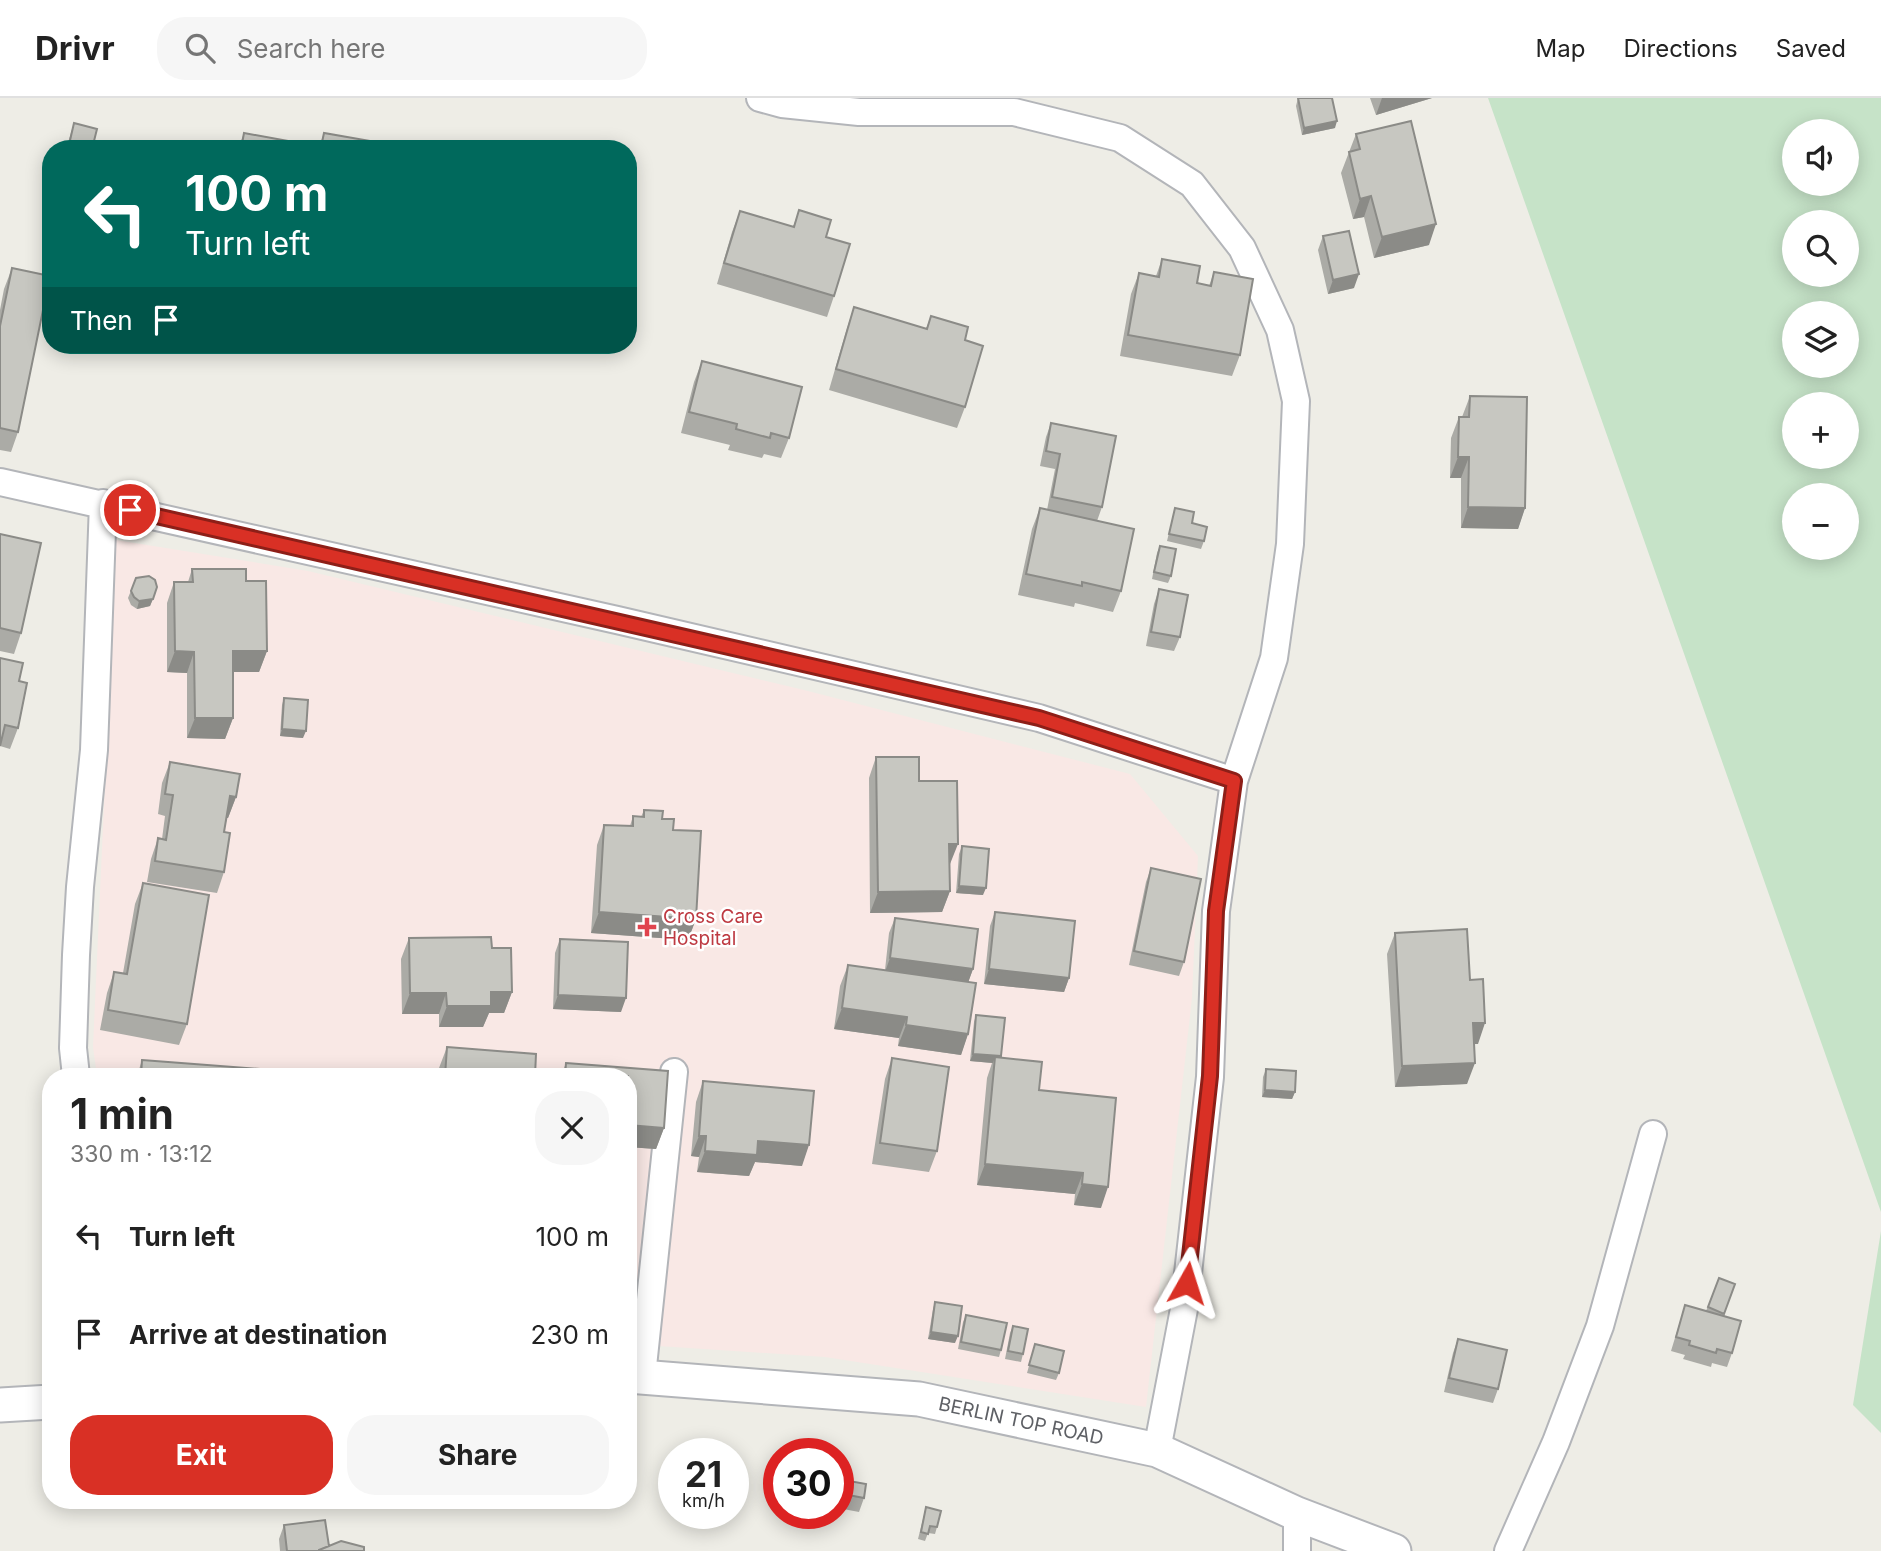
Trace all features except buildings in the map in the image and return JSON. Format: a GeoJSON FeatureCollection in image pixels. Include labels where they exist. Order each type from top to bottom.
{"type":"FeatureCollection","features":[{"type":"Feature","properties":{"kind":"street"},"geometry":{"type":"LineString","coordinates":[[760,98],[782,104],[859,112],[1014,111],[1120,138],[1192,184],[1242,248],[1280,330],[1296,401],[1290,544],[1274,658],[1234,781],[1216,911],[1210,1076],[1184,1309],[1157,1450]]}},
{"type":"Feature","properties":{"kind":"street"},"geometry":{"type":"LineString","coordinates":[[0,482],[103,503],[1039,718],[1234,781]]}},
{"type":"Feature","properties":{"kind":"street"},"geometry":{"type":"LineString","coordinates":[[75,1068],[73,1048],[76,955],[94,750],[103,503]]}},
{"type":"Feature","properties":{"kind":"street"},"geometry":{"type":"LineString","coordinates":[[637,1360],[674,1072]]}},
{"type":"Feature","properties":{"kind":"street"},"geometry":{"type":"LineString","coordinates":[[1508,1551],[1556,1442],[1600,1326],[1653,1134]]}},
{"type":"Feature","properties":{"kind":"street","name":"BERLIN TOP ROAD"},"geometry":{"type":"LineString","coordinates":[[637,1376],[919,1399],[1157,1450],[1297,1514],[1394,1551]]}},
{"type":"Feature","properties":{"kind":"street"},"geometry":{"type":"LineString","coordinates":[[0,1405],[42,1403]]}},
{"type":"Feature","properties":{"kind":"street"},"geometry":{"type":"LineString","coordinates":[[1297,1514],[1297,1551]]}},
{"type":"Feature","properties":{"kind":"shaded area","name":"Cross Care Hospital"},"geometry":{"type":"Polygon","coordinates":[[[116,540],[308,571],[804,690],[1130,774],[1198,856],[1192,998],[1146,1407],[825,1357],[637,1345],[637,1068],[96,1068],[93,1047],[116,540]]]}},
{"type":"Feature","properties":{"kind":"green space"},"geometry":{"type":"Polygon","coordinates":[[[1488,98],[1881,98],[1881,1212],[1488,98]]]}},
{"type":"Feature","properties":{"kind":"green space"},"geometry":{"type":"Polygon","coordinates":[[[1881,1231],[1881,1433],[1853,1405],[1881,1231]]]}},
{"type":"Feature","properties":{"kind":"place","name":"Cross Care Hospital"},"geometry":{"type":"Point","coordinates":[647,927]}},
{"type":"Feature","properties":{"kind":"route"},"geometry":{"type":"LineString","coordinates":[[130,510],[1039,718],[1234,781],[1216,911],[1210,1076],[1187,1283]]}}]}
